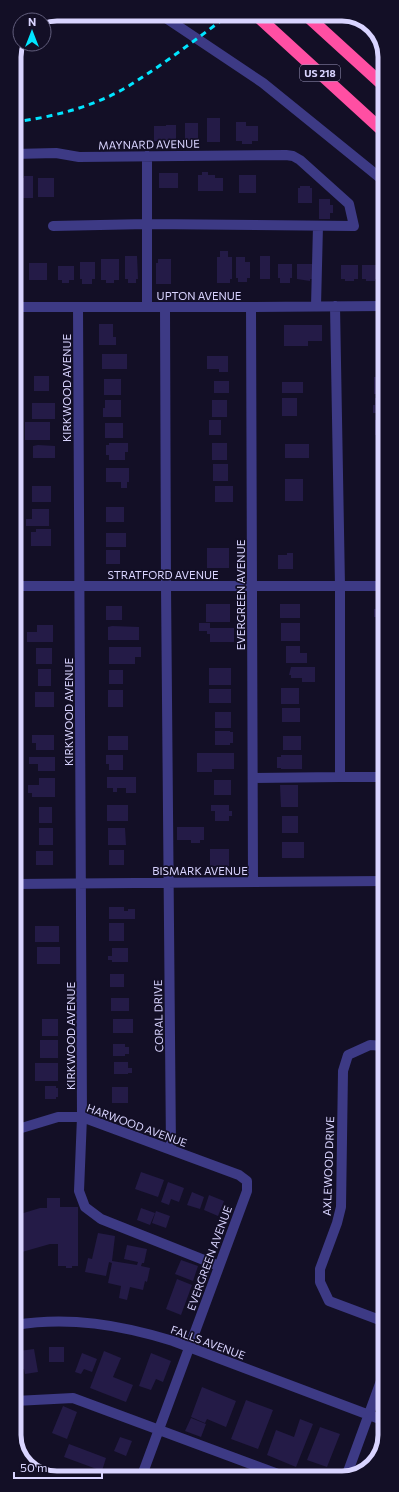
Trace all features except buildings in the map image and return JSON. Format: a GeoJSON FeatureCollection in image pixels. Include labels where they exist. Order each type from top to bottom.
{"type":"FeatureCollection","features":[{"type":"Feature","properties":{"kind":"highway","name":"US 218"},"geometry":{"type":"LineString","coordinates":[[262,21],[378,127]]}},
{"type":"Feature","properties":{"kind":"highway","name":"US 218"},"geometry":{"type":"LineString","coordinates":[[313,21],[378,81]]}},
{"type":"Feature","properties":{"kind":"street"},"geometry":{"type":"LineString","coordinates":[[170,21],[263,84],[378,176]]}},
{"type":"Feature","properties":{"kind":"street","name":"MAYNARD AVENUE"},"geometry":{"type":"LineString","coordinates":[[21,154],[56,153],[78,157],[286,154],[300,160],[350,204],[354,226],[318,226]]}},
{"type":"Feature","properties":{"kind":"street"},"geometry":{"type":"LineString","coordinates":[[147,156],[147,307]]}},
{"type":"Feature","properties":{"kind":"street"},"geometry":{"type":"LineString","coordinates":[[53,226],[147,224],[318,226],[316,306]]}},
{"type":"Feature","properties":{"kind":"street","name":"UPTON AVENUE"},"geometry":{"type":"LineString","coordinates":[[21,306],[378,306]]}},
{"type":"Feature","properties":{"kind":"street"},"geometry":{"type":"LineString","coordinates":[[335,306],[340,586],[340,777]]}},
{"type":"Feature","properties":{"kind":"street","name":"KIRKWOOD AVENUE"},"geometry":{"type":"LineString","coordinates":[[78,307],[82,1117],[79,1191],[85,1208],[101,1219],[219,1266]]}},
{"type":"Feature","properties":{"kind":"street","name":"CORAL DRIVE"},"geometry":{"type":"LineString","coordinates":[[165,307],[171,1150]]}},
{"type":"Feature","properties":{"kind":"street","name":"EVERGREEN AVENUE"},"geometry":{"type":"LineString","coordinates":[[251,307],[253,882]]}},
{"type":"Feature","properties":{"kind":"street","name":"STRATFORD AVENUE"},"geometry":{"type":"LineString","coordinates":[[21,586],[378,586]]}},
{"type":"Feature","properties":{"kind":"street"},"geometry":{"type":"LineString","coordinates":[[253,778],[378,777]]}},
{"type":"Feature","properties":{"kind":"street","name":"BISMARK AVENUE"},"geometry":{"type":"LineString","coordinates":[[21,884],[378,881]]}},
{"type":"Feature","properties":{"kind":"street","name":"AXLEWOOD DRIVE"},"geometry":{"type":"LineString","coordinates":[[378,1046],[370,1045],[348,1056],[343,1071],[341,1206],[338,1223],[320,1269],[320,1282],[329,1301],[378,1319]]}},
{"type":"Feature","properties":{"kind":"street","name":"HARWOOD AVENUE"},"geometry":{"type":"LineString","coordinates":[[21,1128],[58,1116],[82,1117],[239,1175],[247,1181]]}},
{"type":"Feature","properties":{"kind":"street","name":"EVERGREEN AVENUE"},"geometry":{"type":"LineString","coordinates":[[144,1471],[247,1191],[247,1181]]}},
{"type":"Feature","properties":{"kind":"street","name":"FALLS AVENUE"},"geometry":{"type":"LineString","coordinates":[[21,1324],[51,1322],[102,1324],[150,1334],[378,1418]]}},
{"type":"Feature","properties":{"kind":"street"},"geometry":{"type":"LineString","coordinates":[[349,1470],[378,1390]]}},
{"type":"Feature","properties":{"kind":"street"},"geometry":{"type":"LineString","coordinates":[[21,1401],[73,1398],[270,1471]]}},
{"type":"Feature","properties":{"kind":"railway"},"geometry":{"type":"LineString","coordinates":[[21,121],[77,109],[121,90],[159,66],[221,21]]}}]}
